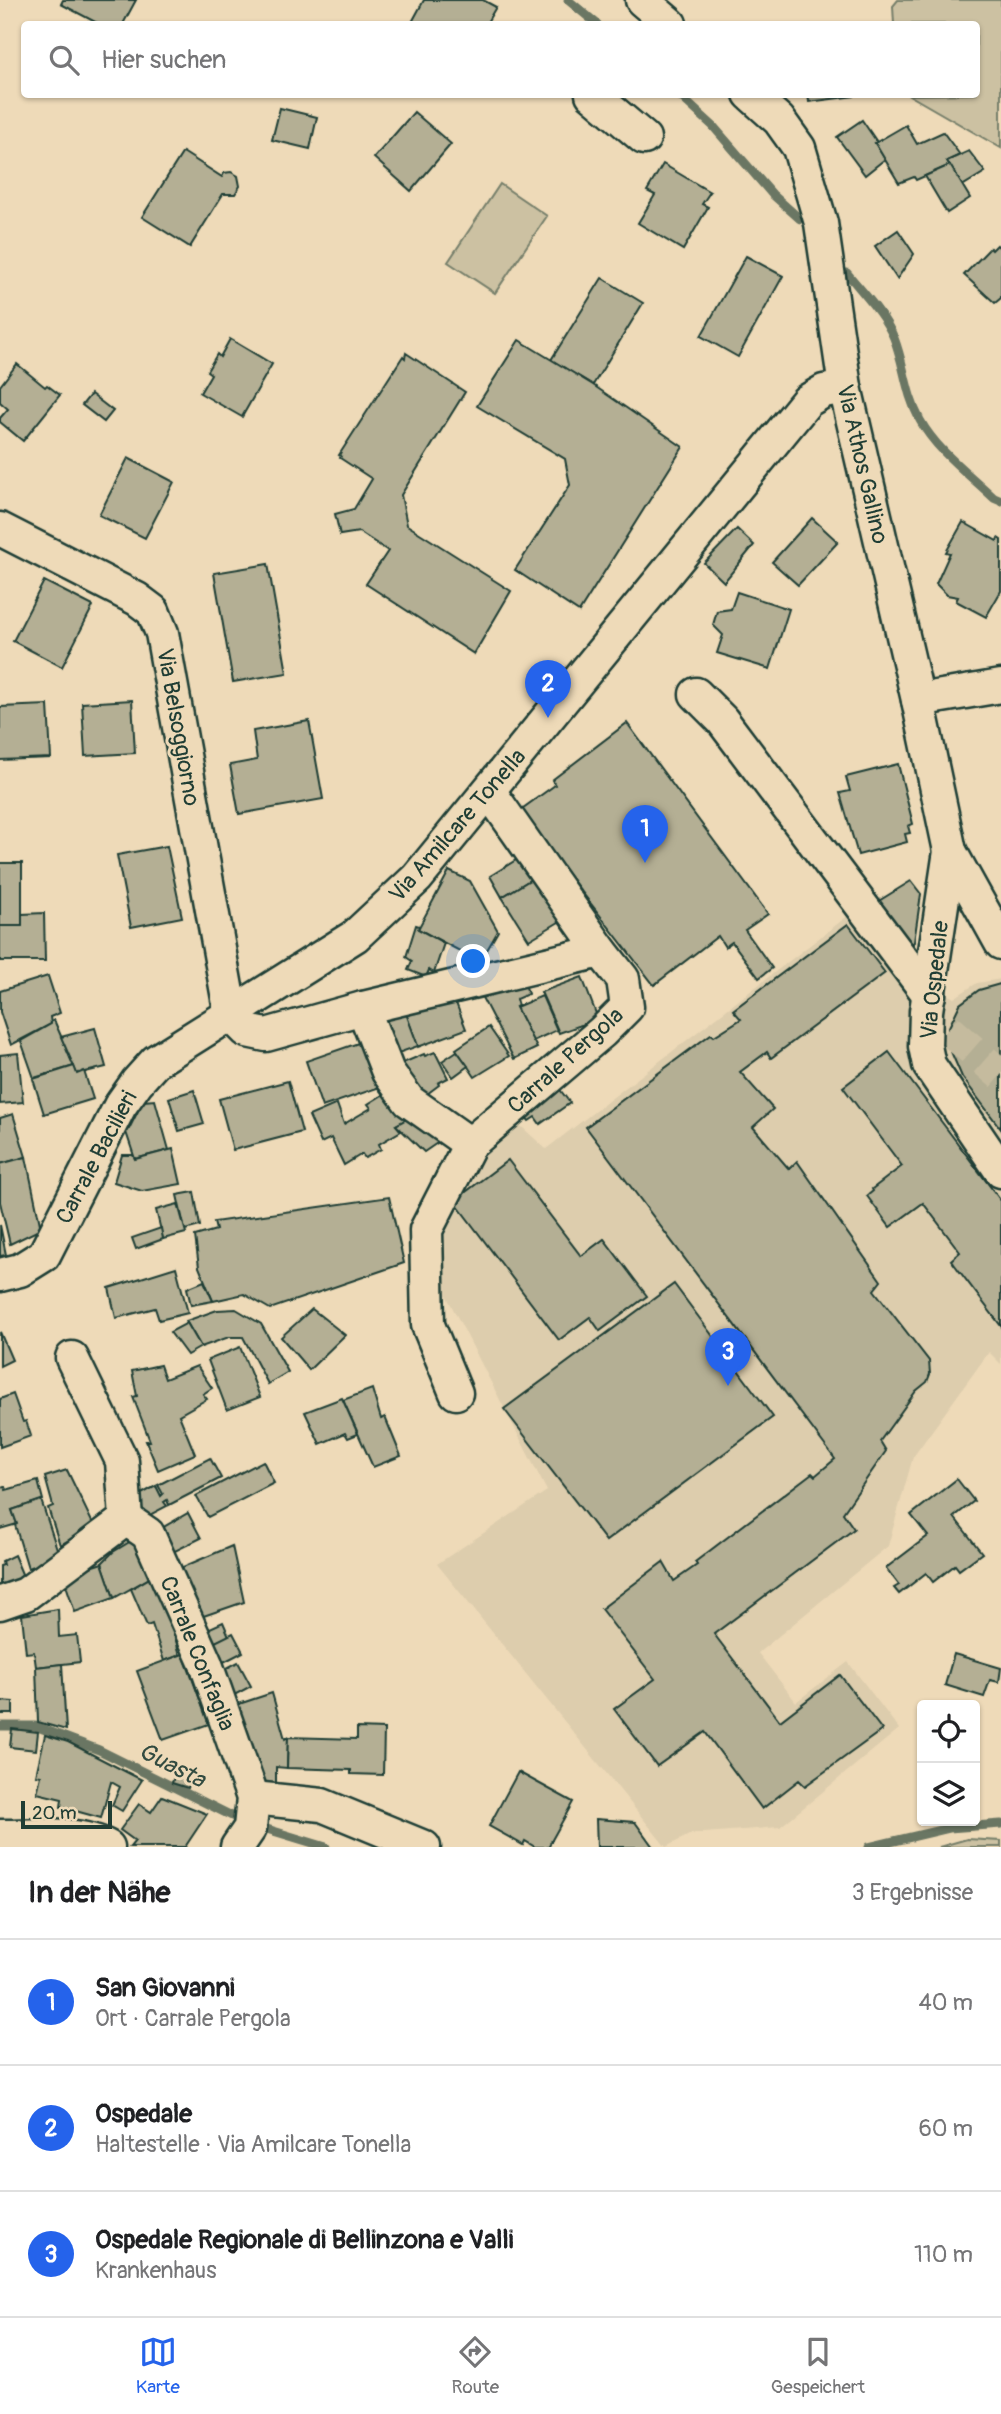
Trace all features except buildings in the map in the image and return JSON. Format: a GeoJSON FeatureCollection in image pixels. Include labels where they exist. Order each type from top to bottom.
{"type":"FeatureCollection","features":[{"type":"Feature","properties":{"kind":"street"},"geometry":{"type":"LineString","coordinates":[[642,0],[666,21]]}},
{"type":"Feature","properties":{"kind":"street"},"geometry":{"type":"LineString","coordinates":[[597,98],[644,138]]}},
{"type":"Feature","properties":{"kind":"street","name":"Via Athos Gallino"},"geometry":{"type":"LineString","coordinates":[[754,98],[779,120],[799,148],[821,223],[845,387],[918,700],[950,851]]}},
{"type":"Feature","properties":{"kind":"street","name":"Via Amilcare Tonella"},"geometry":{"type":"LineString","coordinates":[[231,1014],[355,936],[417,878],[807,401],[824,391],[845,387]]}},
{"type":"Feature","properties":{"kind":"street","name":"Via Belsoggiorno"},"geometry":{"type":"LineString","coordinates":[[0,529],[137,599],[153,611],[162,633],[231,1014]]}},
{"type":"Feature","properties":{"kind":"street"},"geometry":{"type":"LineString","coordinates":[[918,700],[1001,686]]}},
{"type":"Feature","properties":{"kind":"street"},"geometry":{"type":"LineString","coordinates":[[696,694],[722,720],[934,1012]]}},
{"type":"Feature","properties":{"kind":"street"},"geometry":{"type":"LineString","coordinates":[[231,1014],[247,1031],[266,1035],[363,1008],[601,951],[489,791]]}},
{"type":"Feature","properties":{"kind":"street"},"geometry":{"type":"LineString","coordinates":[[950,851],[1001,943]]}},
{"type":"Feature","properties":{"kind":"street","name":"Via Ospedale"},"geometry":{"type":"LineString","coordinates":[[950,851],[934,1012],[926,1046],[929,1065],[1001,1171]]}},
{"type":"Feature","properties":{"kind":"street","name":"Carrale Pergola"},"geometry":{"type":"LineString","coordinates":[[470,1144],[602,1032],[627,1007],[623,979],[601,951]]}},
{"type":"Feature","properties":{"kind":"street"},"geometry":{"type":"LineString","coordinates":[[363,1008],[388,1072],[409,1101],[470,1144],[426,1230],[428,1325],[456,1393]]}},
{"type":"Feature","properties":{"kind":"street","name":"Carrale Bacilieri"},"geometry":{"type":"LineString","coordinates":[[0,1275],[20,1270],[44,1255],[120,1106],[137,1082],[156,1062],[231,1014]]}},
{"type":"Feature","properties":{"kind":"street"},"geometry":{"type":"LineString","coordinates":[[0,1603],[26,1594],[126,1519],[122,1461],[72,1358]]}},
{"type":"Feature","properties":{"kind":"street","name":"Carrale Confaglia"},"geometry":{"type":"LineString","coordinates":[[126,1519],[148,1534],[206,1664],[248,1820]]}},
{"type":"Feature","properties":{"kind":"street"},"geometry":{"type":"LineString","coordinates":[[248,1820],[322,1805],[424,1847]]}},
{"type":"Feature","properties":{"kind":"street"},"geometry":{"type":"LineString","coordinates":[[0,1836],[78,1837],[97,1841],[108,1847]]}},
{"type":"Feature","properties":{"kind":"shaded area"},"geometry":{"type":"Polygon","coordinates":[[[898,0],[1001,0],[1001,148],[914,98],[980,98],[980,21],[894,21],[893,6],[898,0]]]}},
{"type":"Feature","properties":{"kind":"shaded area"},"geometry":{"type":"Polygon","coordinates":[[[500,184],[547,216],[495,293],[448,262],[500,184]]]}},
{"type":"Feature","properties":{"kind":"shaded area"},"geometry":{"type":"Polygon","coordinates":[[[858,908],[913,976],[954,998],[977,983],[1001,979],[1001,1364],[989,1352],[913,1457],[888,1546],[758,1653],[796,1702],[848,1662],[899,1729],[780,1827],[691,1834],[666,1847],[437,1564],[547,1491],[446,1295],[438,1229],[481,1145],[512,1118],[546,1149],[858,908]]]}},
{"type":"Feature","properties":{"kind":"shaded area"},"geometry":{"type":"Polygon","coordinates":[[[967,1839],[1001,1841],[1001,1847],[939,1847],[967,1839]]]}},
{"type":"Feature","properties":{"kind":"waterway"},"geometry":{"type":"LineString","coordinates":[[568,0],[593,21]]}},
{"type":"Feature","properties":{"kind":"waterway"},"geometry":{"type":"LineString","coordinates":[[682,98],[713,126],[772,194],[800,219]]}},
{"type":"Feature","properties":{"kind":"waterway"},"geometry":{"type":"LineString","coordinates":[[847,273],[890,329],[898,348],[911,399],[927,431],[954,462],[994,498],[1001,501]]}},
{"type":"Feature","properties":{"kind":"waterway","name":"Guasta"},"geometry":{"type":"LineString","coordinates":[[0,1726],[35,1726],[99,1750],[244,1822]]}},
{"type":"Feature","properties":{"kind":"waterway","name":"Guasta"},"geometry":{"type":"LineString","coordinates":[[869,1847],[949,1828],[1001,1824]]}},
{"type":"Feature","properties":{"kind":"waterway","name":"Guasta"},"geometry":{"type":"LineString","coordinates":[[257,1826],[326,1847]]}},
{"type":"Feature","properties":{"kind":"tunnel"},"geometry":{"type":"LineString","coordinates":[[948,1029],[1001,1075]]}},
{"type":"Feature","properties":{"kind":"place","name":"Ospedale"},"geometry":{"type":"Point","coordinates":[548,718]}},
{"type":"Feature","properties":{"kind":"place","name":"San Giovanni"},"geometry":{"type":"Point","coordinates":[645,863]}},
{"type":"Feature","properties":{"kind":"place","name":"Ospedale Regionale di Bellinzona e Valli"},"geometry":{"type":"Point","coordinates":[728,1386]}}]}
